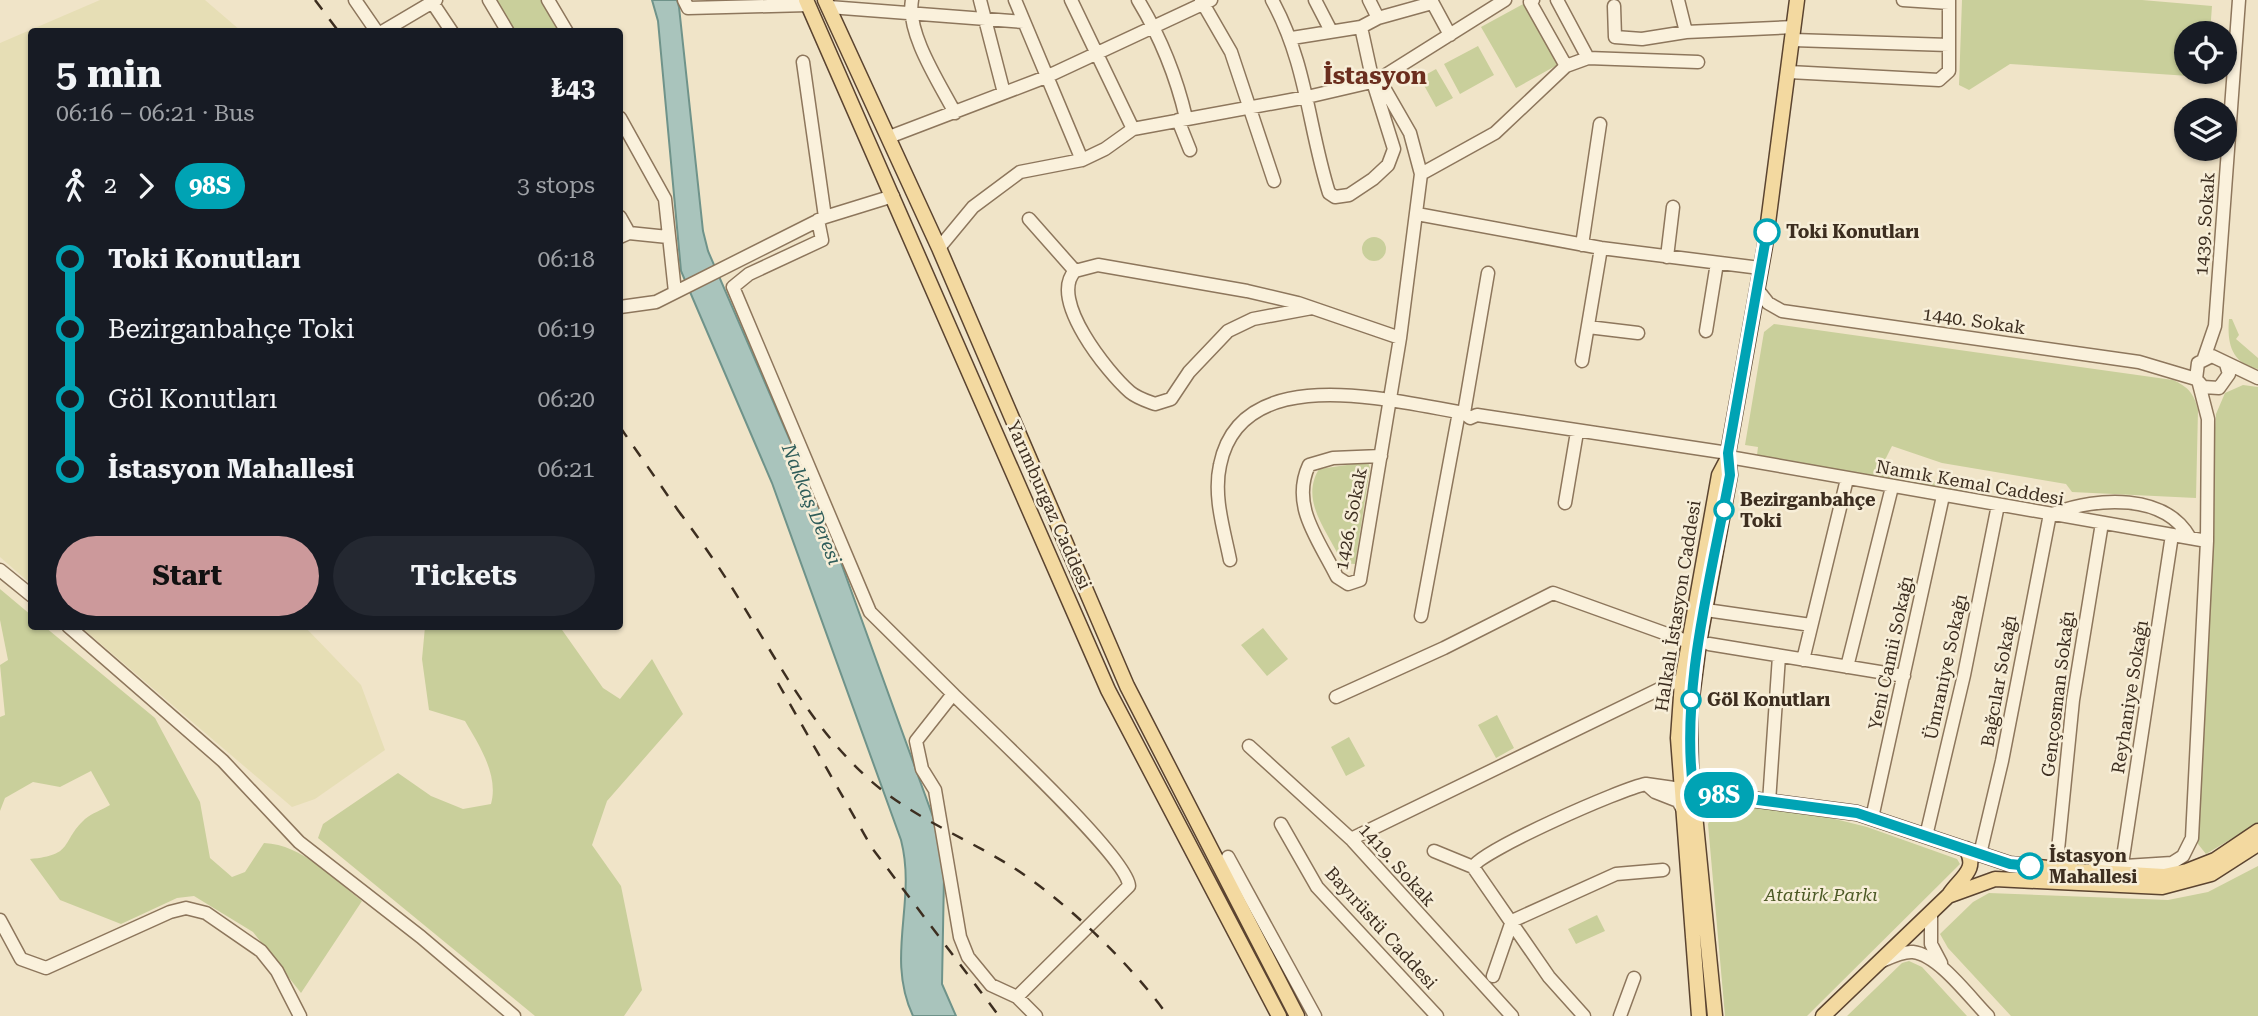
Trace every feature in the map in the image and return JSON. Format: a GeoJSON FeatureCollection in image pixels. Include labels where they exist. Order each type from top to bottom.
{"type":"FeatureCollection","features":[{"type":"Feature","properties":{"kind":"main road","name":"Halkalı İstasyon Caddesi"},"geometry":{"type":"LineString","coordinates":[[1715,1016],[1688,793],[1678,738],[1682,682],[1699,643],[1730,475],[1729,455],[1790,72],[1797,0]]}},
{"type":"Feature","properties":{"kind":"main road","name":"Yarımburgaz Caddesi"},"geometry":{"type":"LineString","coordinates":[[807,3],[1108,690],[1279,1016]]}},
{"type":"Feature","properties":{"kind":"main road","name":"Yarımburgaz Caddesi"},"geometry":{"type":"LineString","coordinates":[[827,4],[939,248],[1127,686],[1297,1016]]}},
{"type":"Feature","properties":{"kind":"main road"},"geometry":{"type":"LineString","coordinates":[[870,144],[889,137]]}},
{"type":"Feature","properties":{"kind":"main road","name":"Halkalı İstasyon Caddesi"},"geometry":{"type":"LineString","coordinates":[[1688,793],[1690,713],[1720,475],[1729,455]]}},
{"type":"Feature","properties":{"kind":"main road"},"geometry":{"type":"LineString","coordinates":[[1699,1016],[1684,812],[1688,793],[1857,813],[2010,864],[2056,870],[2164,876],[2187,871],[2215,860],[2258,831]]}},
{"type":"Feature","properties":{"kind":"main road"},"geometry":{"type":"LineString","coordinates":[[2001,860],[1990,860],[1985,869],[1988,875],[1995,878],[2162,887],[2211,874],[2258,844]]}},
{"type":"Feature","properties":{"kind":"main road"},"geometry":{"type":"LineString","coordinates":[[1825,1016],[1948,896],[1971,868],[1972,861],[1966,849]]}},
{"type":"Feature","properties":{"kind":"main road"},"geometry":{"type":"LineString","coordinates":[[1948,896],[1995,878]]}},
{"type":"Feature","properties":{"kind":"main road"},"geometry":{"type":"LineString","coordinates":[[1691,917],[1698,934],[1706,1016]]}},
{"type":"Feature","properties":{"kind":"street"},"geometry":{"type":"LineString","coordinates":[[355,0],[377,28]]}},
{"type":"Feature","properties":{"kind":"street"},"geometry":{"type":"LineString","coordinates":[[407,0],[414,13]]}},
{"type":"Feature","properties":{"kind":"street"},"geometry":{"type":"LineString","coordinates":[[489,0],[506,28]]}},
{"type":"Feature","properties":{"kind":"street"},"geometry":{"type":"LineString","coordinates":[[548,0],[565,28]]}},
{"type":"Feature","properties":{"kind":"street"},"geometry":{"type":"LineString","coordinates":[[684,0],[688,8],[807,3]]}},
{"type":"Feature","properties":{"kind":"street"},"geometry":{"type":"LineString","coordinates":[[980,0],[983,21],[1004,93]]}},
{"type":"Feature","properties":{"kind":"street"},"geometry":{"type":"LineString","coordinates":[[1015,0],[1082,160]]}},
{"type":"Feature","properties":{"kind":"street"},"geometry":{"type":"LineString","coordinates":[[1071,0],[1133,129]]}},
{"type":"Feature","properties":{"kind":"street"},"geometry":{"type":"LineString","coordinates":[[1138,0],[1155,28],[1175,74],[1190,150]]}},
{"type":"Feature","properties":{"kind":"street"},"geometry":{"type":"LineString","coordinates":[[1272,0],[1292,38],[1329,193],[1335,197],[1349,195],[1373,179],[1388,165],[1394,149],[1360,27]]}},
{"type":"Feature","properties":{"kind":"street"},"geometry":{"type":"LineString","coordinates":[[1315,0],[1331,31]]}},
{"type":"Feature","properties":{"kind":"street"},"geometry":{"type":"LineString","coordinates":[[1368,0],[1378,18]]}},
{"type":"Feature","properties":{"kind":"street"},"geometry":{"type":"LineString","coordinates":[[939,248],[973,208],[1020,172],[1082,160],[1105,149],[1133,129],[1378,84],[1505,0]]}},
{"type":"Feature","properties":{"kind":"street"},"geometry":{"type":"LineString","coordinates":[[1533,0],[1530,2],[1566,66]]}},
{"type":"Feature","properties":{"kind":"street"},"geometry":{"type":"LineString","coordinates":[[1557,0],[1588,58]]}},
{"type":"Feature","properties":{"kind":"street"},"geometry":{"type":"LineString","coordinates":[[1678,0],[1686,32]]}},
{"type":"Feature","properties":{"kind":"street"},"geometry":{"type":"LineString","coordinates":[[1790,72],[1940,80],[1949,71],[1950,2],[1903,0]]}},
{"type":"Feature","properties":{"kind":"street","name":"1439. Sokak"},"geometry":{"type":"LineString","coordinates":[[2215,326],[2239,0]]}},
{"type":"Feature","properties":{"kind":"street"},"geometry":{"type":"LineString","coordinates":[[387,28],[434,1],[450,28]]}},
{"type":"Feature","properties":{"kind":"street"},"geometry":{"type":"LineString","coordinates":[[889,137],[1098,55],[1205,1],[1231,52],[1248,108],[1259,127],[1275,181]]}},
{"type":"Feature","properties":{"kind":"street"},"geometry":{"type":"LineString","coordinates":[[1292,38],[1360,27],[1401,5],[1431,1],[1450,35]]}},
{"type":"Feature","properties":{"kind":"street"},"geometry":{"type":"LineString","coordinates":[[827,4],[911,6],[983,21],[1024,22]]}},
{"type":"Feature","properties":{"kind":"street"},"geometry":{"type":"LineString","coordinates":[[911,6],[928,62],[955,113]]}},
{"type":"Feature","properties":{"kind":"street"},"geometry":{"type":"LineString","coordinates":[[1614,6],[1615,37],[1642,39],[1686,32],[1793,34],[1949,45]]}},
{"type":"Feature","properties":{"kind":"street"},"geometry":{"type":"LineString","coordinates":[[1421,174],[1495,133],[1566,66],[1588,58],[1698,62]]}},
{"type":"Feature","properties":{"kind":"street"},"geometry":{"type":"LineString","coordinates":[[803,62],[822,240],[749,274],[733,287],[870,612],[1091,831],[1124,870],[1129,882],[1129,886],[1017,997]]}},
{"type":"Feature","properties":{"kind":"street","name":"1426. Sokak"},"geometry":{"type":"LineString","coordinates":[[1378,84],[1410,133],[1421,174],[1401,338],[1388,401],[1381,456],[1360,580],[1348,584],[1337,577],[1301,505],[1301,483],[1309,465],[1319,460],[1381,456]]}},
{"type":"Feature","properties":{"kind":"street"},"geometry":{"type":"LineString","coordinates":[[623,123],[665,199],[675,292]]}},
{"type":"Feature","properties":{"kind":"street"},"geometry":{"type":"LineString","coordinates":[[1582,245],[1600,124]]}},
{"type":"Feature","properties":{"kind":"street"},"geometry":{"type":"LineString","coordinates":[[623,307],[656,302],[821,219],[893,196]]}},
{"type":"Feature","properties":{"kind":"street"},"geometry":{"type":"LineString","coordinates":[[1667,257],[1673,207]]}},
{"type":"Feature","properties":{"kind":"street"},"geometry":{"type":"LineString","coordinates":[[1417,214],[1601,248],[1760,268]]}},
{"type":"Feature","properties":{"kind":"street"},"geometry":{"type":"LineString","coordinates":[[1028,219],[1075,271]]}},
{"type":"Feature","properties":{"kind":"street"},"geometry":{"type":"LineString","coordinates":[[624,235],[668,237]]}},
{"type":"Feature","properties":{"kind":"street"},"geometry":{"type":"LineString","coordinates":[[1582,361],[1601,248]]}},
{"type":"Feature","properties":{"kind":"street"},"geometry":{"type":"LineString","coordinates":[[1706,331],[1717,263]]}},
{"type":"Feature","properties":{"kind":"street"},"geometry":{"type":"LineString","coordinates":[[1312,309],[1253,320],[1228,331],[1189,372],[1171,399],[1155,404],[1132,394],[1097,355],[1068,298],[1069,281],[1075,271],[1098,265],[1247,291],[1312,309],[1401,338]]}},
{"type":"Feature","properties":{"kind":"street"},"geometry":{"type":"LineString","coordinates":[[1421,615],[1488,272]]}},
{"type":"Feature","properties":{"kind":"street"},"geometry":{"type":"LineString","coordinates":[[1757,289],[1768,303],[1782,311]]}},
{"type":"Feature","properties":{"kind":"street","name":"1440. Sokak"},"geometry":{"type":"LineString","coordinates":[[1751,323],[1767,314],[1782,311],[2161,366]]}},
{"type":"Feature","properties":{"kind":"street"},"geometry":{"type":"LineString","coordinates":[[2076,871],[2122,864],[2172,863],[2183,856],[2192,838],[2207,541],[2208,419],[2197,381],[2215,326]]}},
{"type":"Feature","properties":{"kind":"street"},"geometry":{"type":"LineString","coordinates":[[2208,419],[2229,374],[2215,326]]}},
{"type":"Feature","properties":{"kind":"street"},"geometry":{"type":"LineString","coordinates":[[1588,327],[1638,333]]}},
{"type":"Feature","properties":{"kind":"street"},"geometry":{"type":"LineString","coordinates":[[2161,366],[2212,356],[2258,379]]}},
{"type":"Feature","properties":{"kind":"street"},"geometry":{"type":"LineString","coordinates":[[2161,366],[2197,381],[2208,389],[2258,379]]}},
{"type":"Feature","properties":{"kind":"street","name":"Namık Kemal Caddesi"},"geometry":{"type":"LineString","coordinates":[[1230,560],[1219,500],[1220,464],[1235,430],[1256,410],[1282,399],[1310,394],[1388,401],[1461,412],[1472,409],[1477,415],[1729,455],[1847,479],[2207,541]]}},
{"type":"Feature","properties":{"kind":"street"},"geometry":{"type":"LineString","coordinates":[[1565,503],[1577,432]]}},
{"type":"Feature","properties":{"kind":"street"},"geometry":{"type":"LineString","coordinates":[[1803,660],[1847,479]]}},
{"type":"Feature","properties":{"kind":"street"},"geometry":{"type":"LineString","coordinates":[[1847,667],[1892,487]]}},
{"type":"Feature","properties":{"kind":"street","name":"Yeni Camii Sokağı"},"geometry":{"type":"LineString","coordinates":[[1872,818],[1943,496]]}},
{"type":"Feature","properties":{"kind":"street"},"geometry":{"type":"LineString","coordinates":[[2051,514],[2084,503],[2137,504],[2172,516],[2190,538]]}},
{"type":"Feature","properties":{"kind":"street","name":"Ümraniye Sokağı"},"geometry":{"type":"LineString","coordinates":[[1926,836],[1964,675],[1998,505]]}},
{"type":"Feature","properties":{"kind":"street","name":"Bağcılar Sokağı"},"geometry":{"type":"LineString","coordinates":[[1980,853],[2002,761],[2051,514]]}},
{"type":"Feature","properties":{"kind":"street","name":"Gençosman Sokağı"},"geometry":{"type":"LineString","coordinates":[[2056,870],[2073,700],[2102,523]]}},
{"type":"Feature","properties":{"kind":"street","name":"Reyhaniye Sokağı"},"geometry":{"type":"LineString","coordinates":[[2122,864],[2172,535]]}},
{"type":"Feature","properties":{"kind":"street"},"geometry":{"type":"LineString","coordinates":[[0,570],[28,593]]}},
{"type":"Feature","properties":{"kind":"street"},"geometry":{"type":"LineString","coordinates":[[1336,697],[1559,592],[1699,643],[1904,676]]}},
{"type":"Feature","properties":{"kind":"street"},"geometry":{"type":"LineString","coordinates":[[1706,610],[1811,625]]}},
{"type":"Feature","properties":{"kind":"street"},"geometry":{"type":"LineString","coordinates":[[73,630],[223,761],[299,842],[421,937],[514,1016]]}},
{"type":"Feature","properties":{"kind":"street"},"geometry":{"type":"LineString","coordinates":[[1769,802],[1779,656]]}},
{"type":"Feature","properties":{"kind":"street"},"geometry":{"type":"LineString","coordinates":[[1351,839],[1674,681],[1682,682]]}},
{"type":"Feature","properties":{"kind":"street"},"geometry":{"type":"LineString","coordinates":[[953,694],[916,741],[922,769],[935,790],[960,937],[968,957],[991,985],[1017,997],[1036,1016]]}},
{"type":"Feature","properties":{"kind":"street","name":"1419. Sokak"},"geometry":{"type":"LineString","coordinates":[[1250,746],[1351,839],[1512,1016]]}},
{"type":"Feature","properties":{"kind":"street"},"geometry":{"type":"LineString","coordinates":[[1473,867],[1482,857],[1511,842],[1617,793],[1646,784],[1688,793]]}},
{"type":"Feature","properties":{"kind":"street"},"geometry":{"type":"LineString","coordinates":[[1646,784],[1655,792],[1678,801],[1684,812]]}},
{"type":"Feature","properties":{"kind":"street","name":"Bayırüstü Caddesi"},"geometry":{"type":"LineString","coordinates":[[1281,824],[1317,887],[1437,1016]]}},
{"type":"Feature","properties":{"kind":"street"},"geometry":{"type":"LineString","coordinates":[[1434,851],[1473,867],[1549,977],[1584,1016]]}},
{"type":"Feature","properties":{"kind":"street"},"geometry":{"type":"LineString","coordinates":[[1228,857],[1315,1016]]}},
{"type":"Feature","properties":{"kind":"street"},"geometry":{"type":"LineString","coordinates":[[1493,976],[1512,921],[1616,874],[1663,870]]}},
{"type":"Feature","properties":{"kind":"street"},"geometry":{"type":"LineString","coordinates":[[0,920],[21,959],[46,968],[170,912],[186,908],[206,912],[261,951],[277,971],[300,1016]]}},
{"type":"Feature","properties":{"kind":"street"},"geometry":{"type":"LineString","coordinates":[[1931,913],[1931,944],[1947,972]]}},
{"type":"Feature","properties":{"kind":"street"},"geometry":{"type":"LineString","coordinates":[[1880,961],[1912,952],[1924,955],[1947,972],[1988,1016]]}},
{"type":"Feature","properties":{"kind":"street"},"geometry":{"type":"LineString","coordinates":[[1620,1016],[1634,978]]}},
{"type":"Feature","properties":{"kind":"shaded area"},"geometry":{"type":"Polygon","coordinates":[[[100,0],[205,0],[238,28],[35,28],[100,0]]]}},
{"type":"Feature","properties":{"kind":"shaded area"},"geometry":{"type":"Polygon","coordinates":[[[28,31],[28,581],[0,557],[0,43],[28,31]]]}},
{"type":"Feature","properties":{"kind":"shaded area"},"geometry":{"type":"Polygon","coordinates":[[[85,630],[308,630],[361,685],[385,750],[315,799],[292,807],[85,630]]]}},
{"type":"Feature","properties":{"kind":"green space"},"geometry":{"type":"Polygon","coordinates":[[[490,0],[545,0],[560,28],[506,28],[490,0]]]}},
{"type":"Feature","properties":{"kind":"green space"},"geometry":{"type":"Polygon","coordinates":[[[1962,0],[2142,0],[2212,6],[2211,21],[2174,21],[2174,75],[2010,64],[1969,90],[1959,85],[1962,0]]]}},
{"type":"Feature","properties":{"kind":"green space"},"geometry":{"type":"Polygon","coordinates":[[[1525,3],[1559,64],[1516,88],[1481,27],[1525,3]]]}},
{"type":"Feature","properties":{"kind":"green space"},"geometry":{"type":"Polygon","coordinates":[[[1478,46],[1494,75],[1460,94],[1444,64],[1478,46]]]}},
{"type":"Feature","properties":{"kind":"green space"},"geometry":{"type":"Polygon","coordinates":[[[1436,69],[1453,98],[1436,107],[1420,78],[1436,69]]]}},
{"type":"Feature","properties":{"kind":"green space"},"geometry":{"type":"Polygon","coordinates":[[[1369,237],[1379,237],[1386,244],[1386,254],[1379,261],[1369,261],[1362,254],[1362,244],[1369,237]]]}},
{"type":"Feature","properties":{"kind":"green space"},"geometry":{"type":"Polygon","coordinates":[[[2229,319],[2232,319],[2239,335],[2236,339],[2258,358],[2258,369],[2236,357],[2230,344],[2229,319]]]}},
{"type":"Feature","properties":{"kind":"green space"},"geometry":{"type":"Polygon","coordinates":[[[1774,324],[2173,380],[2190,391],[2198,410],[2196,498],[2072,492],[2066,484],[1942,463],[1892,446],[1884,462],[1888,470],[1982,495],[1981,499],[1757,455],[1758,447],[1745,445],[1764,332],[1774,324]]]}},
{"type":"Feature","properties":{"kind":"green space"},"geometry":{"type":"Polygon","coordinates":[[[2243,385],[2258,387],[2258,823],[2206,854],[2198,844],[2207,541],[2216,414],[2225,393],[2243,385]]]}},
{"type":"Feature","properties":{"kind":"green space"},"geometry":{"type":"Polygon","coordinates":[[[1368,462],[1370,468],[1355,564],[1342,563],[1318,517],[1312,493],[1314,481],[1319,469],[1368,462]]]}},
{"type":"Feature","properties":{"kind":"green space"},"geometry":{"type":"Polygon","coordinates":[[[0,589],[28,612],[28,630],[49,630],[155,718],[200,802],[210,858],[232,877],[245,872],[264,843],[278,845],[317,864],[362,901],[301,993],[253,932],[194,896],[177,898],[121,924],[60,900],[30,859],[61,851],[85,819],[110,805],[91,771],[60,787],[33,782],[5,798],[0,811],[0,717],[5,715],[0,665],[8,660],[0,620],[0,589]]]}},
{"type":"Feature","properties":{"kind":"green space"},"geometry":{"type":"Polygon","coordinates":[[[1263,628],[1288,659],[1267,676],[1241,645],[1263,628]]]}},
{"type":"Feature","properties":{"kind":"green space"},"geometry":{"type":"Polygon","coordinates":[[[425,630],[562,630],[603,688],[620,699],[652,659],[683,714],[607,801],[592,845],[621,886],[642,990],[624,1016],[535,1016],[318,838],[323,824],[398,773],[431,796],[463,809],[491,804],[493,793],[490,771],[465,721],[429,710],[422,659],[425,630]]]}},
{"type":"Feature","properties":{"kind":"green space"},"geometry":{"type":"Polygon","coordinates":[[[1497,715],[1514,748],[1496,758],[1478,725],[1497,715]]]}},
{"type":"Feature","properties":{"kind":"green space"},"geometry":{"type":"Polygon","coordinates":[[[1349,737],[1365,766],[1346,776],[1331,747],[1349,737]]]}},
{"type":"Feature","properties":{"kind":"green space","name":"Atatürk Parkı"},"geometry":{"type":"Polygon","coordinates":[[[1718,803],[1815,814],[1867,827],[1957,859],[1960,864],[1807,1016],[1725,1016],[1708,824],[1718,803]]]}},
{"type":"Feature","properties":{"kind":"green space"},"geometry":{"type":"Polygon","coordinates":[[[2258,866],[2258,1016],[2011,1016],[1948,948],[1940,934],[1973,902],[1989,893],[2168,900],[2208,892],[2258,866]]]}},
{"type":"Feature","properties":{"kind":"green space"},"geometry":{"type":"Polygon","coordinates":[[[1597,915],[1605,931],[1576,944],[1568,929],[1597,915]]]}},
{"type":"Feature","properties":{"kind":"green space"},"geometry":{"type":"Polygon","coordinates":[[[1909,961],[1922,967],[1967,1016],[1847,1016],[1902,963],[1909,961]]]}},
{"type":"Feature","properties":{"kind":"water","name":"Nakkaş Deresi"},"geometry":{"type":"Polygon","coordinates":[[[652,0],[677,0],[679,7],[703,231],[708,251],[831,535],[937,828],[944,876],[942,984],[956,1016],[913,1016],[905,994],[902,972],[906,885],[901,840],[772,483],[681,271],[658,21],[652,0]]]}},
{"type":"Feature","properties":{"kind":"railway"},"geometry":{"type":"LineString","coordinates":[[315,0],[336,28]]}},
{"type":"Feature","properties":{"kind":"railway"},"geometry":{"type":"LineString","coordinates":[[623,431],[682,516]]}},
{"type":"Feature","properties":{"kind":"railway"},"geometry":{"type":"LineString","coordinates":[[677,509],[723,574],[810,712],[849,759],[871,781],[903,805],[1006,863],[1050,894],[1115,953],[1168,1016]]}},
{"type":"Feature","properties":{"kind":"railway"},"geometry":{"type":"LineString","coordinates":[[778,683],[872,848],[999,1016]]}},
{"type":"Feature","properties":{"kind":"bus line","name":"98S"},"geometry":{"type":"LineString","coordinates":[[1767,232],[1728,453],[1730,475],[1692,694],[1691,774],[1694,796],[1712,794],[1857,813],[2010,864],[2030,866]]}},
{"type":"Feature","properties":{"kind":"place","name":"Toki Konutları"},"geometry":{"type":"Point","coordinates":[1767,232]}},
{"type":"Feature","properties":{"kind":"place","name":"Bezirganbahçe Toki"},"geometry":{"type":"Point","coordinates":[1724,510]}},
{"type":"Feature","properties":{"kind":"place","name":"Göl Konutları"},"geometry":{"type":"Point","coordinates":[1691,700]}},
{"type":"Feature","properties":{"kind":"place","name":"İstasyon Mahallesi"},"geometry":{"type":"Point","coordinates":[2030,866]}},
{"type":"Feature","properties":{"kind":"district","name":"İstasyon"},"geometry":{"type":"Point","coordinates":[1375,76]}}]}
